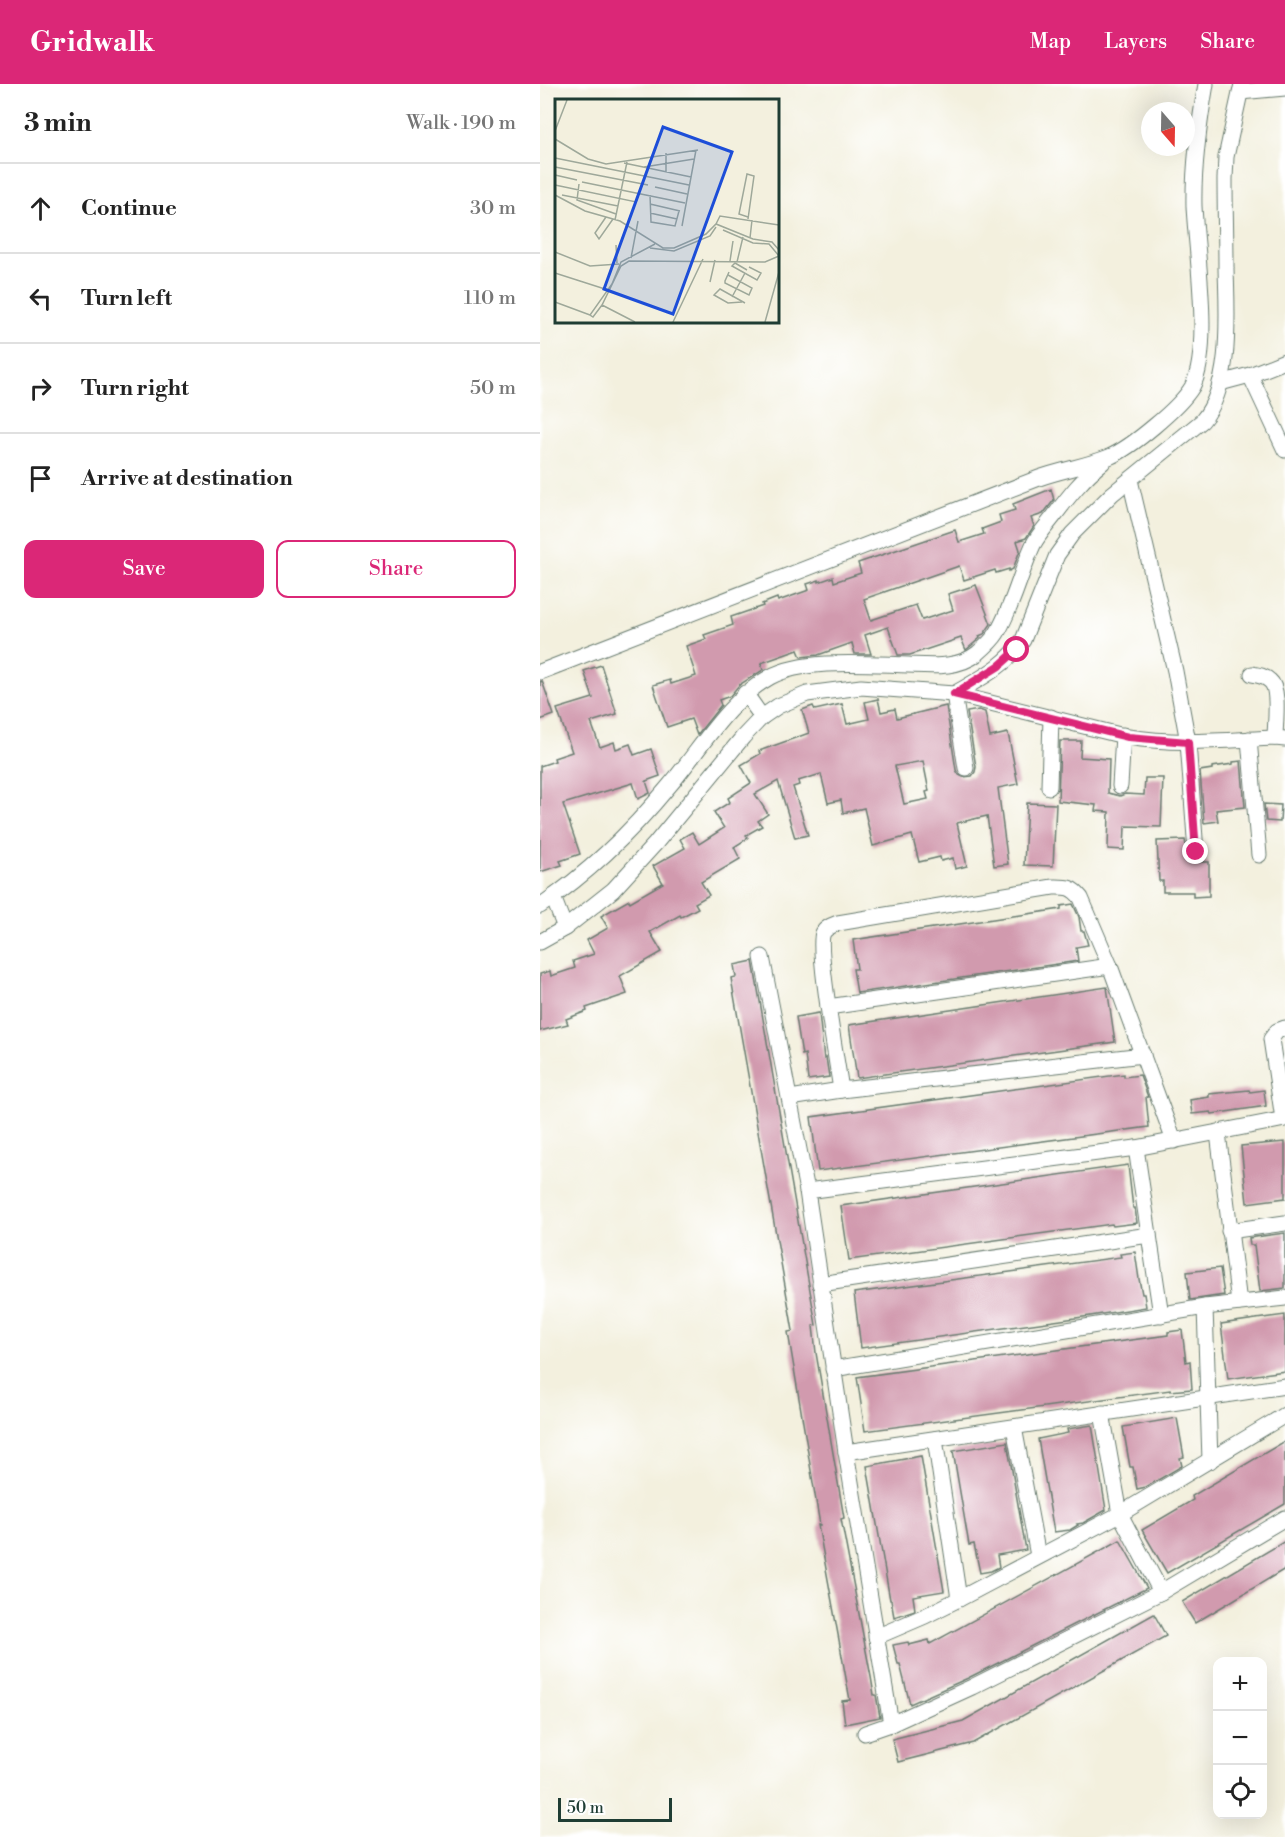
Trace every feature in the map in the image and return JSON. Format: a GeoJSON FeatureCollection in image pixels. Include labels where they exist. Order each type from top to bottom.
{"type":"FeatureCollection","features":[{"type":"Feature","properties":{"kind":"street"},"geometry":{"type":"LineString","coordinates":[[753,704],[778,706],[807,694],[861,687],[880,675],[961,662],[975,655],[996,635],[1045,548],[1074,489],[1089,473],[1166,416],[1190,390],[1200,361],[1202,325],[1194,206],[1199,126],[1206,84]]}},
{"type":"Feature","properties":{"kind":"street"},"geometry":{"type":"LineString","coordinates":[[954,694],[999,666],[1017,650],[1023,640],[1045,548],[1072,534],[1112,494],[1210,412],[1220,383],[1226,353],[1226,157],[1241,88],[1285,88]]}},
{"type":"Feature","properties":{"kind":"street"},"geometry":{"type":"LineString","coordinates":[[1220,383],[1250,375],[1285,361]]}},
{"type":"Feature","properties":{"kind":"street"},"geometry":{"type":"LineString","coordinates":[[1250,375],[1285,450]]}},
{"type":"Feature","properties":{"kind":"street"},"geometry":{"type":"LineString","coordinates":[[540,672],[1039,477],[1110,457]]}},
{"type":"Feature","properties":{"kind":"street"},"geometry":{"type":"LineString","coordinates":[[1130,480],[1175,671],[1188,742],[1196,852]]}},
{"type":"Feature","properties":{"kind":"street"},"geometry":{"type":"LineString","coordinates":[[564,924],[549,902],[605,856],[669,786],[753,704],[770,677],[786,670],[806,665],[880,675],[1147,740],[1188,742],[1280,738],[1275,689],[1272,682],[1268,678],[1252,674]]}},
{"type":"Feature","properties":{"kind":"street"},"geometry":{"type":"LineString","coordinates":[[954,694],[966,768]]}},
{"type":"Feature","properties":{"kind":"street"},"geometry":{"type":"LineString","coordinates":[[540,942],[613,890],[655,844],[743,737],[753,704]]}},
{"type":"Feature","properties":{"kind":"street"},"geometry":{"type":"LineString","coordinates":[[1049,787],[1051,717]]}},
{"type":"Feature","properties":{"kind":"street"},"geometry":{"type":"LineString","coordinates":[[1120,786],[1123,735]]}},
{"type":"Feature","properties":{"kind":"street"},"geometry":{"type":"LineString","coordinates":[[1249,739],[1259,855]]}},
{"type":"Feature","properties":{"kind":"street"},"geometry":{"type":"LineString","coordinates":[[841,1090],[821,945],[822,934],[827,927],[838,923],[1053,887],[1067,887],[1075,890],[1081,898],[1110,966],[1174,1141]]}},
{"type":"Feature","properties":{"kind":"street"},"geometry":{"type":"LineString","coordinates":[[762,957],[807,1191],[846,1452],[891,1724]]}},
{"type":"Feature","properties":{"kind":"street"},"geometry":{"type":"LineString","coordinates":[[828,1006],[1110,966]]}},
{"type":"Feature","properties":{"kind":"street"},"geometry":{"type":"LineString","coordinates":[[807,1191],[1136,1148],[1284,1119],[1271,1039],[1277,1031],[1285,1028]]}},
{"type":"Feature","properties":{"kind":"street"},"geometry":{"type":"LineString","coordinates":[[790,1098],[1143,1055]]}},
{"type":"Feature","properties":{"kind":"street"},"geometry":{"type":"LineString","coordinates":[[1218,1133],[1239,1303]]}},
{"type":"Feature","properties":{"kind":"street"},"geometry":{"type":"LineString","coordinates":[[1136,1148],[1161,1315]]}},
{"type":"Feature","properties":{"kind":"street"},"geometry":{"type":"LineString","coordinates":[[1229,1231],[1285,1223]]}},
{"type":"Feature","properties":{"kind":"street"},"geometry":{"type":"LineString","coordinates":[[820,1284],[1149,1235]]}},
{"type":"Feature","properties":{"kind":"street"},"geometry":{"type":"LineString","coordinates":[[833,1369],[1205,1307],[1285,1298]]}},
{"type":"Feature","properties":{"kind":"street"},"geometry":{"type":"LineString","coordinates":[[1205,1307],[1206,1397],[1210,1461]]}},
{"type":"Feature","properties":{"kind":"street"},"geometry":{"type":"LineString","coordinates":[[846,1452],[1285,1386]]}},
{"type":"Feature","properties":{"kind":"street"},"geometry":{"type":"LineString","coordinates":[[1102,1413],[1120,1514],[1161,1592]]}},
{"type":"Feature","properties":{"kind":"street"},"geometry":{"type":"LineString","coordinates":[[876,1637],[959,1599],[1120,1514],[1285,1415]]}},
{"type":"Feature","properties":{"kind":"street"},"geometry":{"type":"LineString","coordinates":[[1014,1427],[1038,1556]]}},
{"type":"Feature","properties":{"kind":"street"},"geometry":{"type":"LineString","coordinates":[[935,1439],[959,1599]]}},
{"type":"Feature","properties":{"kind":"street"},"geometry":{"type":"LineString","coordinates":[[865,1733],[891,1724],[972,1687],[1161,1592],[1285,1518]]}},
{"type":"Feature","properties":{"kind":"building"},"geometry":{"type":"Polygon","coordinates":[[[1051,489],[1054,500],[1043,514],[1031,518],[1034,526],[1026,538],[1017,541],[1020,550],[1013,569],[996,573],[995,570],[964,580],[959,566],[864,599],[871,620],[916,605],[922,620],[953,610],[948,594],[976,585],[991,624],[984,634],[979,636],[980,638],[966,650],[961,638],[910,655],[898,655],[888,627],[865,635],[871,654],[855,654],[852,643],[818,655],[801,657],[798,650],[761,663],[763,670],[739,685],[730,696],[719,700],[721,705],[697,735],[691,719],[667,727],[653,685],[670,680],[671,684],[696,676],[686,646],[706,639],[704,635],[733,625],[731,617],[763,606],[762,604],[777,598],[778,601],[809,590],[807,584],[833,577],[834,582],[861,573],[858,563],[955,530],[959,542],[984,534],[982,529],[1001,522],[999,515],[1015,510],[1013,504],[1051,489]]]}},
{"type":"Feature","properties":{"kind":"building"},"geometry":{"type":"Polygon","coordinates":[[[601,665],[617,714],[591,722],[600,747],[614,742],[616,749],[630,744],[634,755],[651,749],[660,776],[646,781],[650,793],[638,799],[633,783],[563,804],[580,854],[560,861],[562,865],[540,872],[540,766],[572,752],[557,709],[593,698],[584,671],[601,665]]]}},
{"type":"Feature","properties":{"kind":"building"},"geometry":{"type":"Polygon","coordinates":[[[542,681],[554,715],[540,720],[540,682],[542,681]]]}},
{"type":"Feature","properties":{"kind":"building"},"geometry":{"type":"Polygon","coordinates":[[[878,699],[881,712],[895,709],[897,718],[946,706],[956,770],[963,777],[972,776],[976,767],[967,712],[979,710],[985,712],[990,737],[1008,733],[1018,784],[998,788],[1008,864],[994,866],[987,816],[957,823],[967,866],[955,869],[953,858],[941,861],[940,857],[919,862],[912,835],[873,846],[864,808],[843,813],[841,800],[828,803],[821,774],[798,781],[799,785],[793,787],[808,835],[795,838],[778,781],[755,794],[768,814],[758,821],[762,826],[746,835],[748,838],[734,847],[740,859],[701,882],[709,895],[695,903],[698,908],[650,932],[662,952],[620,976],[627,994],[586,1008],[587,1011],[566,1019],[568,1024],[540,1031],[540,974],[550,971],[551,976],[575,968],[573,961],[594,954],[587,940],[608,928],[601,916],[663,883],[653,866],[685,848],[680,839],[692,832],[699,844],[724,828],[714,812],[730,802],[728,798],[751,783],[741,765],[760,754],[759,751],[809,733],[802,710],[813,706],[815,710],[842,704],[847,724],[869,719],[865,702],[878,699]],[[923,761],[895,766],[904,804],[928,799],[926,792],[929,791],[923,761]]]}},
{"type":"Feature","properties":{"kind":"building"},"geometry":{"type":"Polygon","coordinates":[[[1060,741],[1081,741],[1080,757],[1109,759],[1108,793],[1120,796],[1144,795],[1145,778],[1163,778],[1161,827],[1125,826],[1124,850],[1108,849],[1109,812],[1095,811],[1096,805],[1058,801],[1060,741]]]}},
{"type":"Feature","properties":{"kind":"building"},"geometry":{"type":"Polygon","coordinates":[[[1241,761],[1245,807],[1216,810],[1218,821],[1204,823],[1200,771],[1241,761]]]}},
{"type":"Feature","properties":{"kind":"building"},"geometry":{"type":"Polygon","coordinates":[[[1027,803],[1056,804],[1053,866],[1024,865],[1027,803]]]}},
{"type":"Feature","properties":{"kind":"building"},"geometry":{"type":"Polygon","coordinates":[[[1264,804],[1281,805],[1280,822],[1266,821],[1264,804]]]}},
{"type":"Feature","properties":{"kind":"building"},"geometry":{"type":"Polygon","coordinates":[[[1185,840],[1188,858],[1193,862],[1209,862],[1209,896],[1193,897],[1193,892],[1163,892],[1163,881],[1159,881],[1157,841],[1185,840]]]}},
{"type":"Feature","properties":{"kind":"building"},"geometry":{"type":"Polygon","coordinates":[[[1073,904],[1088,945],[1076,947],[1078,961],[857,993],[853,969],[857,969],[853,940],[1061,909],[1061,906],[1073,904]]]}},
{"type":"Feature","properties":{"kind":"building"},"geometry":{"type":"Polygon","coordinates":[[[753,961],[816,1325],[813,1326],[816,1353],[844,1518],[841,1519],[880,1717],[845,1724],[842,1701],[850,1700],[818,1525],[820,1525],[788,1332],[793,1331],[731,978],[736,977],[734,965],[753,961]]]}},
{"type":"Feature","properties":{"kind":"building"},"geometry":{"type":"Polygon","coordinates":[[[1107,987],[1115,1042],[857,1078],[849,1025],[1107,987]]]}},
{"type":"Feature","properties":{"kind":"building"},"geometry":{"type":"Polygon","coordinates":[[[819,1013],[824,1059],[826,1058],[829,1077],[808,1080],[805,1054],[802,1055],[796,1017],[819,1013]]]}},
{"type":"Feature","properties":{"kind":"building"},"geometry":{"type":"Polygon","coordinates":[[[1124,1074],[1124,1077],[1140,1075],[1148,1097],[1146,1097],[1149,1127],[818,1171],[811,1117],[1124,1074]]]}},
{"type":"Feature","properties":{"kind":"building"},"geometry":{"type":"Polygon","coordinates":[[[1249,1090],[1250,1092],[1264,1090],[1266,1106],[1212,1114],[1211,1112],[1192,1114],[1190,1100],[1209,1097],[1209,1094],[1249,1090]]]}},
{"type":"Feature","properties":{"kind":"building"},"geometry":{"type":"Polygon","coordinates":[[[1285,1142],[1285,1198],[1247,1203],[1241,1146],[1285,1142]]]}},
{"type":"Feature","properties":{"kind":"building"},"geometry":{"type":"Polygon","coordinates":[[[1128,1165],[1137,1223],[1113,1226],[1112,1224],[849,1260],[841,1206],[1128,1165]]]}},
{"type":"Feature","properties":{"kind":"building"},"geometry":{"type":"Polygon","coordinates":[[[1285,1233],[1285,1288],[1260,1291],[1254,1245],[1250,1245],[1249,1238],[1285,1233]]]}},
{"type":"Feature","properties":{"kind":"building"},"geometry":{"type":"Polygon","coordinates":[[[1135,1252],[1146,1307],[861,1348],[854,1293],[1121,1257],[1120,1254],[1135,1252]]]}},
{"type":"Feature","properties":{"kind":"building"},"geometry":{"type":"Polygon","coordinates":[[[1220,1268],[1224,1295],[1190,1300],[1187,1272],[1220,1268]]]}},
{"type":"Feature","properties":{"kind":"building"},"geometry":{"type":"Polygon","coordinates":[[[1285,1315],[1285,1371],[1228,1379],[1221,1324],[1285,1315]]]}},
{"type":"Feature","properties":{"kind":"building"},"geometry":{"type":"Polygon","coordinates":[[[1182,1330],[1186,1362],[1190,1361],[1192,1389],[1170,1390],[865,1431],[857,1377],[1168,1335],[1168,1332],[1182,1330]]]}},
{"type":"Feature","properties":{"kind":"building"},"geometry":{"type":"Polygon","coordinates":[[[1177,1418],[1184,1457],[1180,1458],[1182,1466],[1146,1487],[1137,1489],[1133,1467],[1130,1467],[1123,1427],[1177,1418]]]}},
{"type":"Feature","properties":{"kind":"building"},"geometry":{"type":"Polygon","coordinates":[[[1092,1425],[1106,1510],[1077,1524],[1070,1530],[1054,1532],[1038,1439],[1068,1433],[1067,1429],[1092,1425]]]}},
{"type":"Feature","properties":{"kind":"building"},"geometry":{"type":"Polygon","coordinates":[[[1285,1441],[1285,1504],[1167,1573],[1142,1530],[1193,1500],[1192,1496],[1285,1441]]]}},
{"type":"Feature","properties":{"kind":"building"},"geometry":{"type":"Polygon","coordinates":[[[1007,1442],[1026,1550],[997,1555],[999,1567],[980,1573],[974,1544],[969,1545],[953,1451],[1007,1442]]]}},
{"type":"Feature","properties":{"kind":"building"},"geometry":{"type":"Polygon","coordinates":[[[921,1456],[944,1591],[913,1596],[915,1610],[894,1617],[867,1466],[921,1456]]]}},
{"type":"Feature","properties":{"kind":"building"},"geometry":{"type":"Polygon","coordinates":[[[1120,1540],[1147,1588],[968,1678],[910,1704],[893,1645],[908,1642],[909,1645],[929,1640],[930,1644],[1120,1540]]]}},
{"type":"Feature","properties":{"kind":"building"},"geometry":{"type":"Polygon","coordinates":[[[1285,1541],[1285,1569],[1195,1623],[1182,1602],[1285,1541]]]}},
{"type":"Feature","properties":{"kind":"building"},"geometry":{"type":"Polygon","coordinates":[[[1154,1614],[1166,1636],[973,1743],[898,1762],[892,1739],[963,1721],[1154,1614]]]}},
{"type":"Feature","properties":{"kind":"route"},"geometry":{"type":"LineString","coordinates":[[1017,650],[999,666],[954,694],[1128,737],[1188,742],[1196,852]]}}]}
